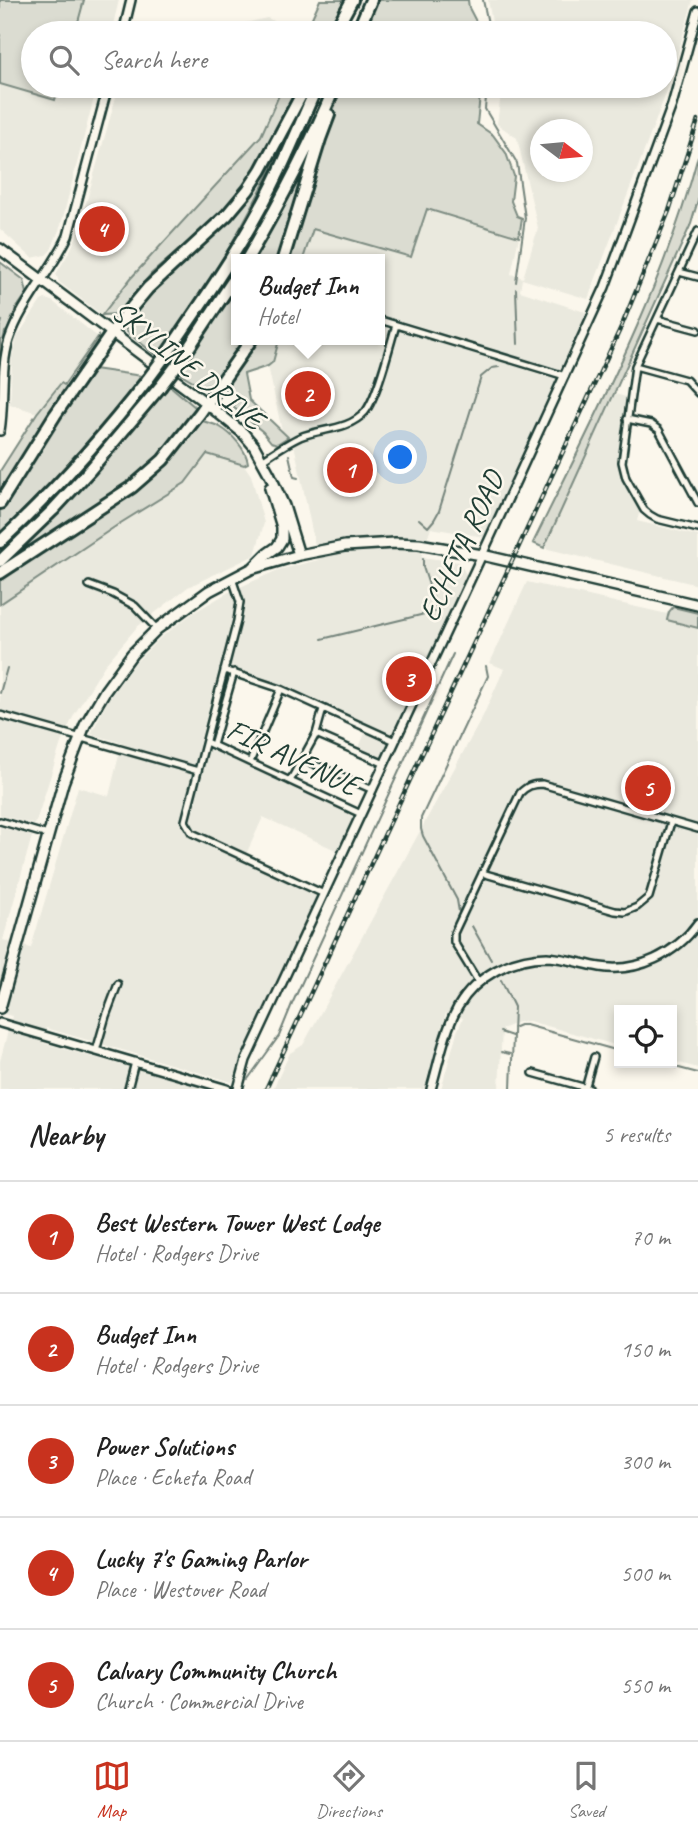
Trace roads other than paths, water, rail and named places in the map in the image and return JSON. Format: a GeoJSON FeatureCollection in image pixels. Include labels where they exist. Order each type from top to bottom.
{"type":"FeatureCollection","features":[{"type":"Feature","properties":{"kind":"highway"},"geometry":{"type":"LineString","coordinates":[[342,21],[352,0]]}},
{"type":"Feature","properties":{"kind":"highway"},"geometry":{"type":"LineString","coordinates":[[364,21],[372,0]]}},
{"type":"Feature","properties":{"kind":"highway"},"geometry":{"type":"LineString","coordinates":[[0,503],[55,415],[112,333],[148,288],[227,215],[248,190],[300,98]]}},
{"type":"Feature","properties":{"kind":"highway"},"geometry":{"type":"LineString","coordinates":[[233,254],[280,171],[312,98]]}},
{"type":"Feature","properties":{"kind":"highway"},"geometry":{"type":"LineString","coordinates":[[250,254],[285,192],[332,98]]}},
{"type":"Feature","properties":{"kind":"highway"},"geometry":{"type":"LineString","coordinates":[[285,254],[334,98]]}},
{"type":"Feature","properties":{"kind":"highway"},"geometry":{"type":"LineString","coordinates":[[0,541],[83,458],[119,417],[168,352],[231,258]]}},
{"type":"Feature","properties":{"kind":"highway"},"geometry":{"type":"LineString","coordinates":[[0,561],[90,470],[160,387],[231,284]]}},
{"type":"Feature","properties":{"kind":"highway"},"geometry":{"type":"LineString","coordinates":[[0,573],[131,487],[163,460],[247,345]]}},
{"type":"Feature","properties":{"kind":"main road","name":"SKYLINE DRIVE"},"geometry":{"type":"LineString","coordinates":[[0,249],[243,433],[270,475],[284,506],[299,555]]}},
{"type":"Feature","properties":{"kind":"main road"},"geometry":{"type":"LineString","coordinates":[[251,569],[277,547],[282,539],[282,527],[270,488],[270,475]]}},
{"type":"Feature","properties":{"kind":"main road"},"geometry":{"type":"LineString","coordinates":[[0,1008],[63,783],[79,738],[94,709],[117,672],[157,629],[195,600],[232,578],[251,569],[299,555],[345,546],[419,544],[482,555],[698,605]]}},
{"type":"Feature","properties":{"kind":"street"},"geometry":{"type":"LineString","coordinates":[[125,21],[131,0]]}},
{"type":"Feature","properties":{"kind":"street","name":"ECHETA ROAD"},"geometry":{"type":"LineString","coordinates":[[677,87],[698,11]]}},
{"type":"Feature","properties":{"kind":"street"},"geometry":{"type":"LineString","coordinates":[[0,431],[9,340],[22,312],[58,257],[68,236],[105,98]]}},
{"type":"Feature","properties":{"kind":"street","name":"ECHETA ROAD"},"geometry":{"type":"LineString","coordinates":[[238,1089],[246,1060],[605,287],[674,98]]}},
{"type":"Feature","properties":{"kind":"street"},"geometry":{"type":"LineString","coordinates":[[698,232],[635,366],[622,462],[626,478],[644,510],[657,519],[698,529]]}},
{"type":"Feature","properties":{"kind":"street"},"geometry":{"type":"LineString","coordinates":[[679,272],[698,277]]}},
{"type":"Feature","properties":{"kind":"street"},"geometry":{"type":"LineString","coordinates":[[657,319],[698,330]]}},
{"type":"Feature","properties":{"kind":"street"},"geometry":{"type":"LineString","coordinates":[[385,322],[565,376]]}},
{"type":"Feature","properties":{"kind":"street"},"geometry":{"type":"LineString","coordinates":[[262,460],[299,437],[343,426],[364,413],[375,392],[396,326]]}},
{"type":"Feature","properties":{"kind":"street"},"geometry":{"type":"LineString","coordinates":[[635,366],[686,380],[698,393]]}},
{"type":"Feature","properties":{"kind":"street"},"geometry":{"type":"LineString","coordinates":[[628,419],[651,424],[659,430],[698,503]]}},
{"type":"Feature","properties":{"kind":"street"},"geometry":{"type":"LineString","coordinates":[[232,578],[240,601],[237,621],[185,821],[192,833],[324,894]]}},
{"type":"Feature","properties":{"kind":"street"},"geometry":{"type":"LineString","coordinates":[[89,585],[135,606],[157,629]]}},
{"type":"Feature","properties":{"kind":"street"},"geometry":{"type":"LineString","coordinates":[[224,670],[281,688],[395,741]]}},
{"type":"Feature","properties":{"kind":"street"},"geometry":{"type":"LineString","coordinates":[[213,745],[234,672]]}},
{"type":"Feature","properties":{"kind":"street"},"geometry":{"type":"LineString","coordinates":[[250,762],[281,688]]}},
{"type":"Feature","properties":{"kind":"street"},"geometry":{"type":"LineString","coordinates":[[290,781],[316,734],[323,709]]}},
{"type":"Feature","properties":{"kind":"street","name":"FIR AVENUE"},"geometry":{"type":"LineString","coordinates":[[0,715],[198,771]]}},
{"type":"Feature","properties":{"kind":"street"},"geometry":{"type":"LineString","coordinates":[[316,734],[385,764]]}},
{"type":"Feature","properties":{"kind":"street","name":"FIR AVENUE"},"geometry":{"type":"LineString","coordinates":[[206,742],[361,814]]}},
{"type":"Feature","properties":{"kind":"street"},"geometry":{"type":"LineString","coordinates":[[302,759],[373,790]]}},
{"type":"Feature","properties":{"kind":"street"},"geometry":{"type":"LineString","coordinates":[[479,983],[454,942],[454,933],[520,793],[526,787],[542,784],[698,829]]}},
{"type":"Feature","properties":{"kind":"street"},"geometry":{"type":"LineString","coordinates":[[0,821],[48,835]]}},
{"type":"Feature","properties":{"kind":"street"},"geometry":{"type":"LineString","coordinates":[[482,873],[625,912],[637,907],[649,897],[671,822]]}},
{"type":"Feature","properties":{"kind":"street"},"geometry":{"type":"LineString","coordinates":[[431,1089],[452,1020],[466,995],[499,969],[518,960],[550,957],[602,967],[636,965],[663,956],[682,941],[698,923]]}},
{"type":"Feature","properties":{"kind":"street"},"geometry":{"type":"LineString","coordinates":[[96,1051],[118,984]]}},
{"type":"Feature","properties":{"kind":"street"},"geometry":{"type":"LineString","coordinates":[[0,1023],[227,1089]]}},
{"type":"Feature","properties":{"kind":"street"},"geometry":{"type":"LineString","coordinates":[[533,1073],[587,1089],[594,1057]]}},
{"type":"Feature","properties":{"kind":"street"},"geometry":{"type":"LineString","coordinates":[[128,1089],[135,1062]]}},
{"type":"Feature","properties":{"kind":"waterway"},"geometry":{"type":"LineString","coordinates":[[483,0],[487,21]]}},
{"type":"Feature","properties":{"kind":"waterway"},"geometry":{"type":"LineString","coordinates":[[486,98],[485,109],[517,163],[525,218],[516,282]]}},
{"type":"Feature","properties":{"kind":"waterway"},"geometry":{"type":"LineString","coordinates":[[516,289],[518,344]]}},
{"type":"Feature","properties":{"kind":"waterway"},"geometry":{"type":"LineString","coordinates":[[419,519],[428,527],[439,511],[481,377],[492,368],[499,367]]}},
{"type":"Feature","properties":{"kind":"waterway"},"geometry":{"type":"LineString","coordinates":[[289,455],[294,477],[298,478]]}},
{"type":"Feature","properties":{"kind":"waterway"},"geometry":{"type":"LineString","coordinates":[[423,559],[423,567],[440,619]]}},
{"type":"Feature","properties":{"kind":"waterway"},"geometry":{"type":"LineString","coordinates":[[322,639],[437,611]]}},
{"type":"Feature","properties":{"kind":"waterway"},"geometry":{"type":"LineString","coordinates":[[248,1079],[279,1036],[453,654]]}},
{"type":"Feature","properties":{"kind":"waterway"},"geometry":{"type":"LineString","coordinates":[[459,912],[457,900],[423,836],[421,818],[488,676],[486,666]]}},
{"type":"Feature","properties":{"kind":"waterway"},"geometry":{"type":"LineString","coordinates":[[0,693],[7,668]]}},
{"type":"Feature","properties":{"kind":"waterway"},"geometry":{"type":"LineString","coordinates":[[472,926],[491,960]]}},
{"type":"Feature","properties":{"kind":"waterway"},"geometry":{"type":"LineString","coordinates":[[501,980],[514,1007],[511,1089]]}},
{"type":"Feature","properties":{"kind":"waterway"},"geometry":{"type":"LineString","coordinates":[[513,1028],[526,1025],[614,1050]]}},
{"type":"Feature","properties":{"kind":"waterway"},"geometry":{"type":"LineString","coordinates":[[500,1032],[512,1036]]}},
{"type":"Feature","properties":{"kind":"waterway"},"geometry":{"type":"LineString","coordinates":[[501,1052],[510,1054]]}},
{"type":"Feature","properties":{"kind":"waterway"},"geometry":{"type":"LineString","coordinates":[[677,1067],[698,1073]]}},
{"type":"Feature","properties":{"kind":"railway"},"geometry":{"type":"LineString","coordinates":[[266,1089],[622,325],[669,211],[698,120]]}},
{"type":"Feature","properties":{"kind":"place","name":"Lucky 7's Gaming Parlor"},"geometry":{"type":"Point","coordinates":[102,229]}},
{"type":"Feature","properties":{"kind":"place","name":"Budget Inn"},"geometry":{"type":"Point","coordinates":[308,394]}},
{"type":"Feature","properties":{"kind":"place","name":"Best Western Tower West Lodge"},"geometry":{"type":"Point","coordinates":[350,470]}},
{"type":"Feature","properties":{"kind":"place","name":"Power Solutions"},"geometry":{"type":"Point","coordinates":[409,679]}},
{"type":"Feature","properties":{"kind":"place","name":"Calvary Community Church"},"geometry":{"type":"Point","coordinates":[648,788]}}]}
